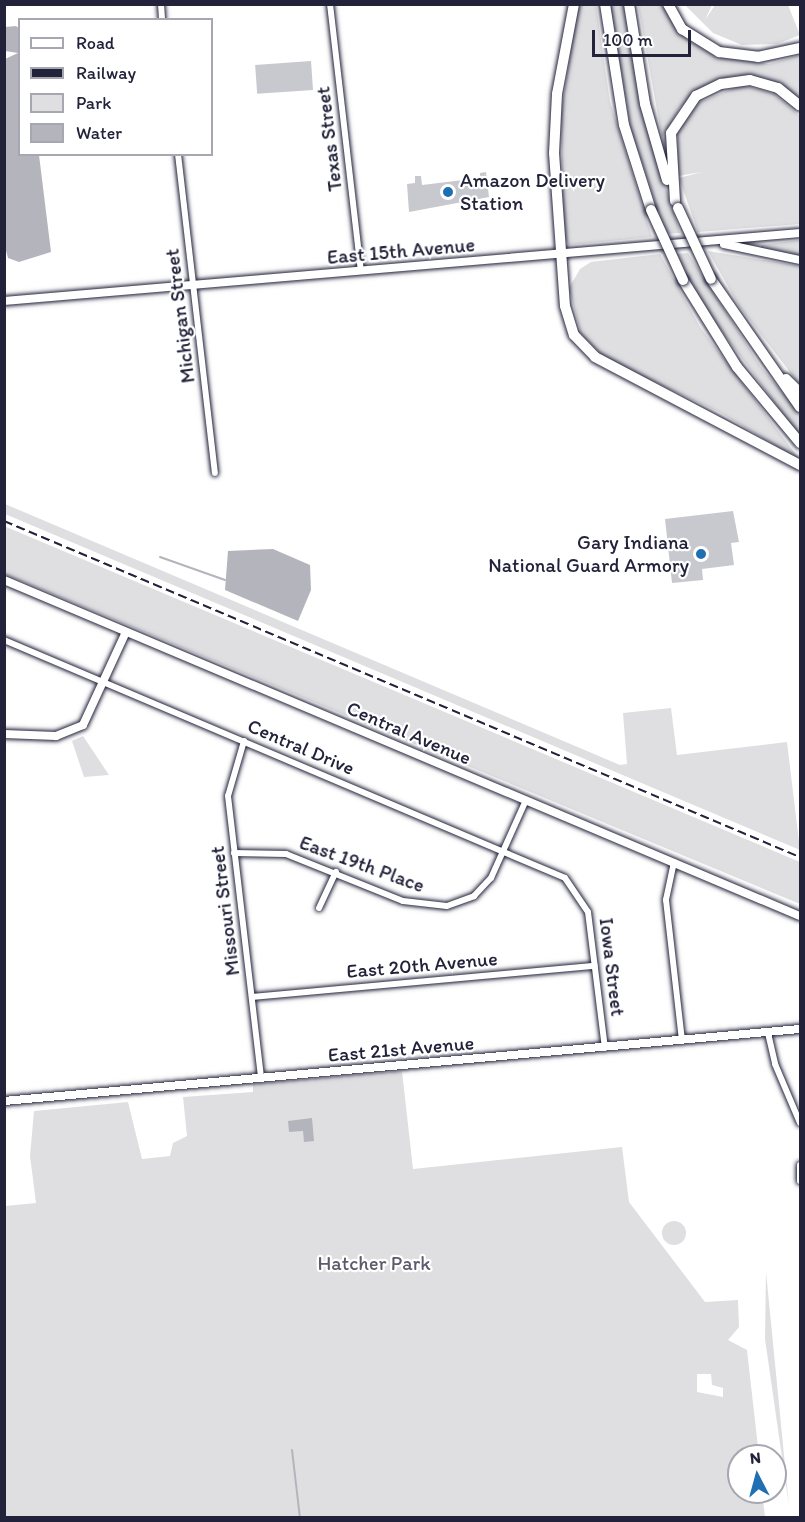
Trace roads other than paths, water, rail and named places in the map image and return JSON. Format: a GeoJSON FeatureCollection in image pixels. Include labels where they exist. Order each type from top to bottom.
{"type":"FeatureCollection","features":[{"type":"Feature","properties":{"kind":"highway"},"geometry":{"type":"LineString","coordinates":[[574,4],[555,122],[561,255],[568,320],[583,347],[801,465]]}},
{"type":"Feature","properties":{"kind":"highway"},"geometry":{"type":"LineString","coordinates":[[605,4],[624,125],[651,210],[683,280],[737,367],[801,442]]}},
{"type":"Feature","properties":{"kind":"highway"},"geometry":{"type":"LineString","coordinates":[[629,4],[645,104],[676,204],[711,279],[756,349],[801,407]]}},
{"type":"Feature","properties":{"kind":"highway"},"geometry":{"type":"LineString","coordinates":[[668,4],[682,29],[720,52],[758,57],[801,48]]}},
{"type":"Feature","properties":{"kind":"highway"},"geometry":{"type":"LineString","coordinates":[[675,4],[688,25],[729,48],[770,50],[801,41]]}},
{"type":"Feature","properties":{"kind":"highway"},"geometry":{"type":"LineString","coordinates":[[676,204],[671,133],[696,96],[721,84],[750,80],[778,88],[801,106]]}},
{"type":"Feature","properties":{"kind":"highway"},"geometry":{"type":"LineString","coordinates":[[756,349],[801,393]]}},
{"type":"Feature","properties":{"kind":"street","name":"Texas Street"},"geometry":{"type":"LineString","coordinates":[[330,4],[361,270]]}},
{"type":"Feature","properties":{"kind":"street","name":"Michigan Street"},"geometry":{"type":"LineString","coordinates":[[178,156],[215,473]]}},
{"type":"Feature","properties":{"kind":"street","name":"East 15th Avenue"},"geometry":{"type":"LineString","coordinates":[[4,302],[801,233]]}},
{"type":"Feature","properties":{"kind":"street"},"geometry":{"type":"LineString","coordinates":[[715,242],[801,261]]}},
{"type":"Feature","properties":{"kind":"street","name":"Central Avenue"},"geometry":{"type":"LineString","coordinates":[[4,580],[801,916]]}},
{"type":"Feature","properties":{"kind":"street"},"geometry":{"type":"LineString","coordinates":[[4,734],[56,736],[74,731],[90,716],[126,632]]}},
{"type":"Feature","properties":{"kind":"street","name":"Central Drive"},"geometry":{"type":"LineString","coordinates":[[4,640],[560,875],[580,893]]}},
{"type":"Feature","properties":{"kind":"street","name":"Missouri Street"},"geometry":{"type":"LineString","coordinates":[[244,741],[228,788],[261,1078]]}},
{"type":"Feature","properties":{"kind":"street","name":"East 19th Place"},"geometry":{"type":"LineString","coordinates":[[234,852],[286,854],[336,872],[403,901],[447,906],[481,890],[504,851],[526,800]]}},
{"type":"Feature","properties":{"kind":"street"},"geometry":{"type":"LineString","coordinates":[[674,862],[666,900],[682,1041]]}},
{"type":"Feature","properties":{"kind":"street"},"geometry":{"type":"LineString","coordinates":[[319,908],[336,872]]}},
{"type":"Feature","properties":{"kind":"street","name":"Iowa Street"},"geometry":{"type":"LineString","coordinates":[[580,893],[588,912],[605,1048]]}},
{"type":"Feature","properties":{"kind":"street","name":"East 20th Avenue"},"geometry":{"type":"LineString","coordinates":[[252,997],[595,966]]}},
{"type":"Feature","properties":{"kind":"street","name":"East 21st Avenue"},"geometry":{"type":"LineString","coordinates":[[4,1101],[801,1029]]}},
{"type":"Feature","properties":{"kind":"street"},"geometry":{"type":"LineString","coordinates":[[768,1033],[773,1060],[801,1123]]}},
{"type":"Feature","properties":{"kind":"street"},"geometry":{"type":"LineString","coordinates":[[801,1165],[801,1181]]}},
{"type":"Feature","properties":{"kind":"water"},"geometry":{"type":"Polygon","coordinates":[[[5,27],[18,28],[18,53],[5,51],[5,27]]]}},
{"type":"Feature","properties":{"kind":"water"},"geometry":{"type":"Polygon","coordinates":[[[18,53],[18,156],[39,156],[51,252],[19,262],[8,258],[4,243],[5,59],[18,53]]]}},
{"type":"Feature","properties":{"kind":"water"},"geometry":{"type":"Polygon","coordinates":[[[273,549],[310,565],[311,590],[298,621],[225,590],[228,551],[273,549]]]}},
{"type":"Feature","properties":{"kind":"water"},"geometry":{"type":"Polygon","coordinates":[[[312,1118],[314,1141],[304,1142],[303,1131],[289,1132],[288,1121],[312,1118]]]}},
{"type":"Feature","properties":{"kind":"waterway"},"geometry":{"type":"LineString","coordinates":[[160,557],[225,580]]}},
{"type":"Feature","properties":{"kind":"waterway"},"geometry":{"type":"LineString","coordinates":[[292,1450],[300,1518]]}},
{"type":"Feature","properties":{"kind":"railway"},"geometry":{"type":"LineString","coordinates":[[4,521],[800,857]]}},
{"type":"Feature","properties":{"kind":"place","name":"Amazon Delivery Station"},"geometry":{"type":"Point","coordinates":[448,192]}},
{"type":"Feature","properties":{"kind":"place","name":"Gary Indiana National Guard Armory"},"geometry":{"type":"Point","coordinates":[701,554]}},
{"type":"Feature","properties":{"kind":"park label","name":"Hatcher Park"},"geometry":{"type":"Point","coordinates":[374,1263]}}]}
